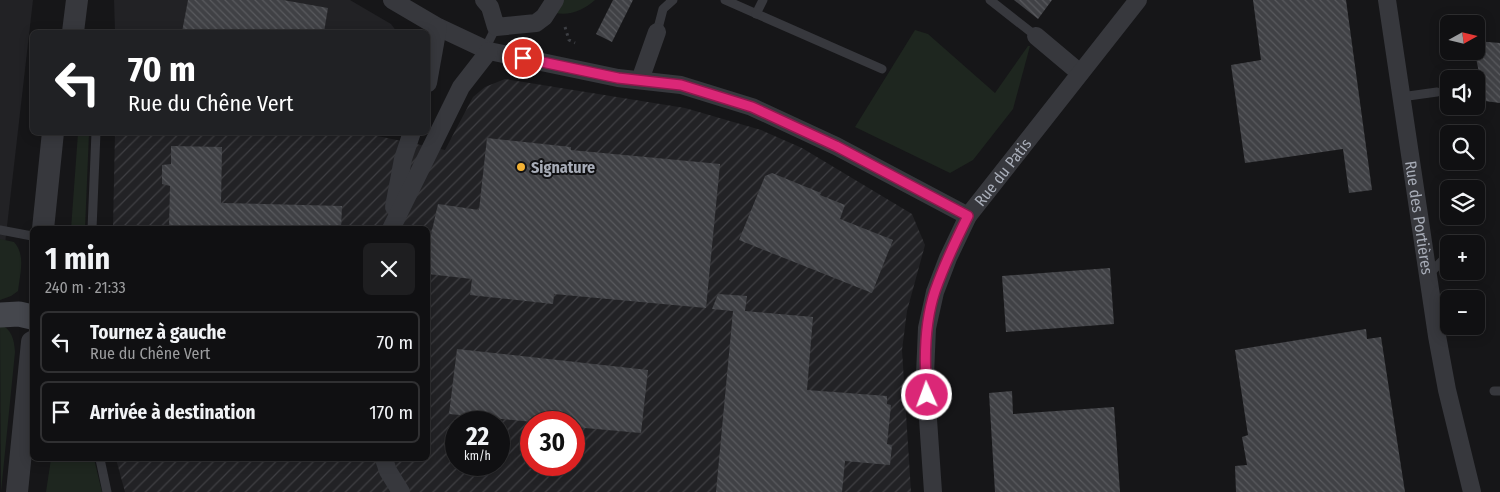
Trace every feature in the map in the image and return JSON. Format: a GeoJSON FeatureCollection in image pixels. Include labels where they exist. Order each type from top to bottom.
{"type":"FeatureCollection","features":[{"type":"Feature","properties":{"kind":"main road"},"geometry":{"type":"LineString","coordinates":[[0,315],[19,314],[30,317]]}},
{"type":"Feature","properties":{"kind":"street"},"geometry":{"type":"LineString","coordinates":[[67,0],[71,30]]}},
{"type":"Feature","properties":{"kind":"street"},"geometry":{"type":"LineString","coordinates":[[71,30],[77,0]]}},
{"type":"Feature","properties":{"kind":"street"},"geometry":{"type":"LineString","coordinates":[[392,0],[438,27],[487,50],[552,65],[681,85],[752,107],[836,146],[968,216]]}},
{"type":"Feature","properties":{"kind":"street"},"geometry":{"type":"LineString","coordinates":[[484,0],[490,7],[496,27],[536,23],[544,17],[555,0]]}},
{"type":"Feature","properties":{"kind":"street","name":"Rue du Patis"},"geometry":{"type":"LineString","coordinates":[[933,492],[925,375],[927,328],[934,292],[948,258],[968,216],[1138,0]]}},
{"type":"Feature","properties":{"kind":"street","name":"Rue des Portières"},"geometry":{"type":"LineString","coordinates":[[1387,0],[1437,336],[1447,390],[1472,492]]}},
{"type":"Feature","properties":{"kind":"street"},"geometry":{"type":"LineString","coordinates":[[430,71],[438,27]]}},
{"type":"Feature","properties":{"kind":"street"},"geometry":{"type":"LineString","coordinates":[[640,80],[657,32]]}},
{"type":"Feature","properties":{"kind":"street"},"geometry":{"type":"LineString","coordinates":[[1036,36],[1080,73]]}},
{"type":"Feature","properties":{"kind":"street"},"geometry":{"type":"LineString","coordinates":[[391,226],[460,87],[487,50]]}},
{"type":"Feature","properties":{"kind":"street"},"geometry":{"type":"LineString","coordinates":[[53,135],[56,163],[53,199],[57,226]]}},
{"type":"Feature","properties":{"kind":"street"},"geometry":{"type":"LineString","coordinates":[[56,163],[64,135]]}},
{"type":"Feature","properties":{"kind":"street"},"geometry":{"type":"LineString","coordinates":[[391,226],[403,159],[411,135]]}},
{"type":"Feature","properties":{"kind":"street"},"geometry":{"type":"LineString","coordinates":[[44,226],[53,199]]}},
{"type":"Feature","properties":{"kind":"street"},"geometry":{"type":"LineString","coordinates":[[25,486],[30,383]]}},
{"type":"Feature","properties":{"kind":"street"},"geometry":{"type":"LineString","coordinates":[[25,486],[34,461]]}},
{"type":"Feature","properties":{"kind":"street"},"geometry":{"type":"LineString","coordinates":[[385,461],[388,471],[401,492]]}},
{"type":"Feature","properties":{"kind":"lane"},"geometry":{"type":"LineString","coordinates":[[657,32],[663,9],[673,0]]}},
{"type":"Feature","properties":{"kind":"lane"},"geometry":{"type":"LineString","coordinates":[[725,0],[882,69]]}},
{"type":"Feature","properties":{"kind":"lane"},"geometry":{"type":"LineString","coordinates":[[756,14],[763,0]]}},
{"type":"Feature","properties":{"kind":"lane"},"geometry":{"type":"LineString","coordinates":[[990,0],[1036,36]]}},
{"type":"Feature","properties":{"kind":"lane"},"geometry":{"type":"LineString","coordinates":[[487,50],[496,27]]}},
{"type":"Feature","properties":{"kind":"lane"},"geometry":{"type":"LineString","coordinates":[[1401,97],[1437,92]]}},
{"type":"Feature","properties":{"kind":"lane"},"geometry":{"type":"LineString","coordinates":[[92,226],[96,135]]}},
{"type":"Feature","properties":{"kind":"lane"},"geometry":{"type":"LineString","coordinates":[[0,230],[30,236]]}},
{"type":"Feature","properties":{"kind":"lane"},"geometry":{"type":"LineString","coordinates":[[1428,275],[1440,263]]}},
{"type":"Feature","properties":{"kind":"lane"},"geometry":{"type":"LineString","coordinates":[[100,461],[107,492]]}},
{"type":"Feature","properties":{"kind":"path"},"geometry":{"type":"LineString","coordinates":[[565,27],[569,40],[575,43]]}},
{"type":"Feature","properties":{"kind":"shaded area"},"geometry":{"type":"Polygon","coordinates":[[[0,0],[33,0],[2,270],[0,270],[0,0]]]}},
{"type":"Feature","properties":{"kind":"shaded area"},"geometry":{"type":"Polygon","coordinates":[[[114,0],[350,0],[391,24],[396,30],[115,30],[114,0]]]}},
{"type":"Feature","properties":{"kind":"shaded area"},"geometry":{"type":"Polygon","coordinates":[[[564,0],[595,0],[586,7],[576,11],[566,14],[555,13],[564,0]]]}},
{"type":"Feature","properties":{"kind":"shaded area"},"geometry":{"type":"Polygon","coordinates":[[[915,30],[928,34],[995,93],[1028,46],[1030,46],[1013,109],[973,160],[950,173],[855,127],[915,30]]]}},
{"type":"Feature","properties":{"kind":"shaded area"},"geometry":{"type":"Polygon","coordinates":[[[505,79],[685,108],[761,130],[802,148],[912,214],[925,245],[907,311],[902,350],[911,492],[125,492],[117,461],[430,461],[430,226],[113,226],[115,135],[373,135],[445,150],[473,97],[485,87],[505,79]]]}},
{"type":"Feature","properties":{"kind":"shaded area"},"geometry":{"type":"Polygon","coordinates":[[[78,135],[89,135],[85,226],[71,226],[78,135]]]}},
{"type":"Feature","properties":{"kind":"shaded area"},"geometry":{"type":"Polygon","coordinates":[[[0,239],[14,242],[20,253],[21,265],[18,291],[0,300],[0,239]]]}},
{"type":"Feature","properties":{"kind":"shaded area"},"geometry":{"type":"Polygon","coordinates":[[[0,324],[12,335],[15,352],[1,492],[0,324]]]}},
{"type":"Feature","properties":{"kind":"shaded area"},"geometry":{"type":"Polygon","coordinates":[[[51,461],[94,461],[102,492],[46,492],[51,461]]]}},
{"type":"Feature","properties":{"kind":"building"},"geometry":{"type":"Polygon","coordinates":[[[188,0],[283,0],[328,8],[324,30],[182,30],[188,0]]]}},
{"type":"Feature","properties":{"kind":"building"},"geometry":{"type":"Polygon","coordinates":[[[613,0],[633,0],[612,42],[596,34],[613,0]]]}},
{"type":"Feature","properties":{"kind":"building"},"geometry":{"type":"Polygon","coordinates":[[[1014,0],[1052,0],[1038,19],[1014,0]]]}},
{"type":"Feature","properties":{"kind":"building"},"geometry":{"type":"Polygon","coordinates":[[[1253,0],[1346,0],[1372,190],[1349,193],[1343,149],[1245,163],[1231,65],[1261,60],[1253,0]]]}},
{"type":"Feature","properties":{"kind":"building"},"geometry":{"type":"Polygon","coordinates":[[[1485,42],[1500,43],[1500,103],[1485,101],[1485,70],[1479,70],[1476,60],[1485,60],[1485,42]]]}},
{"type":"Feature","properties":{"kind":"building"},"geometry":{"type":"Polygon","coordinates":[[[487,138],[571,147],[571,150],[720,164],[706,308],[554,294],[553,304],[470,295],[472,279],[430,274],[430,239],[438,204],[479,210],[487,138]]]}},
{"type":"Feature","properties":{"kind":"building"},"geometry":{"type":"Polygon","coordinates":[[[171,146],[222,147],[221,203],[342,206],[341,226],[169,226],[170,186],[162,184],[162,165],[171,164],[171,146]]]}},
{"type":"Feature","properties":{"kind":"building"},"geometry":{"type":"Polygon","coordinates":[[[772,173],[845,205],[840,219],[893,240],[872,293],[739,240],[765,176],[772,173]]]}},
{"type":"Feature","properties":{"kind":"building"},"geometry":{"type":"Polygon","coordinates":[[[1110,268],[1114,324],[1006,332],[1002,276],[1110,268]]]}},
{"type":"Feature","properties":{"kind":"building"},"geometry":{"type":"Polygon","coordinates":[[[718,294],[747,296],[745,311],[813,317],[807,390],[887,396],[887,404],[891,405],[887,444],[892,445],[890,465],[845,461],[842,492],[716,492],[733,311],[712,309],[718,294]]]}},
{"type":"Feature","properties":{"kind":"building"},"geometry":{"type":"Polygon","coordinates":[[[1366,329],[1367,339],[1381,337],[1405,492],[1236,492],[1235,466],[1247,465],[1242,437],[1248,435],[1235,350],[1366,329]]]}},
{"type":"Feature","properties":{"kind":"building"},"geometry":{"type":"Polygon","coordinates":[[[457,349],[648,370],[641,433],[585,428],[585,411],[520,411],[520,421],[510,420],[510,411],[449,411],[457,349]]]}},
{"type":"Feature","properties":{"kind":"building"},"geometry":{"type":"Polygon","coordinates":[[[1012,391],[1013,414],[1114,407],[1120,492],[995,492],[989,393],[1012,391]]]}},
{"type":"Feature","properties":{"kind":"place","name":"Signature"},"geometry":{"type":"Point","coordinates":[521,167]}},
{"type":"Feature","properties":{"kind":"route"},"geometry":{"type":"LineString","coordinates":[[523,58],[618,78],[681,85],[752,107],[836,146],[968,216],[934,292],[927,328],[925,375],[927,395]]}}]}
